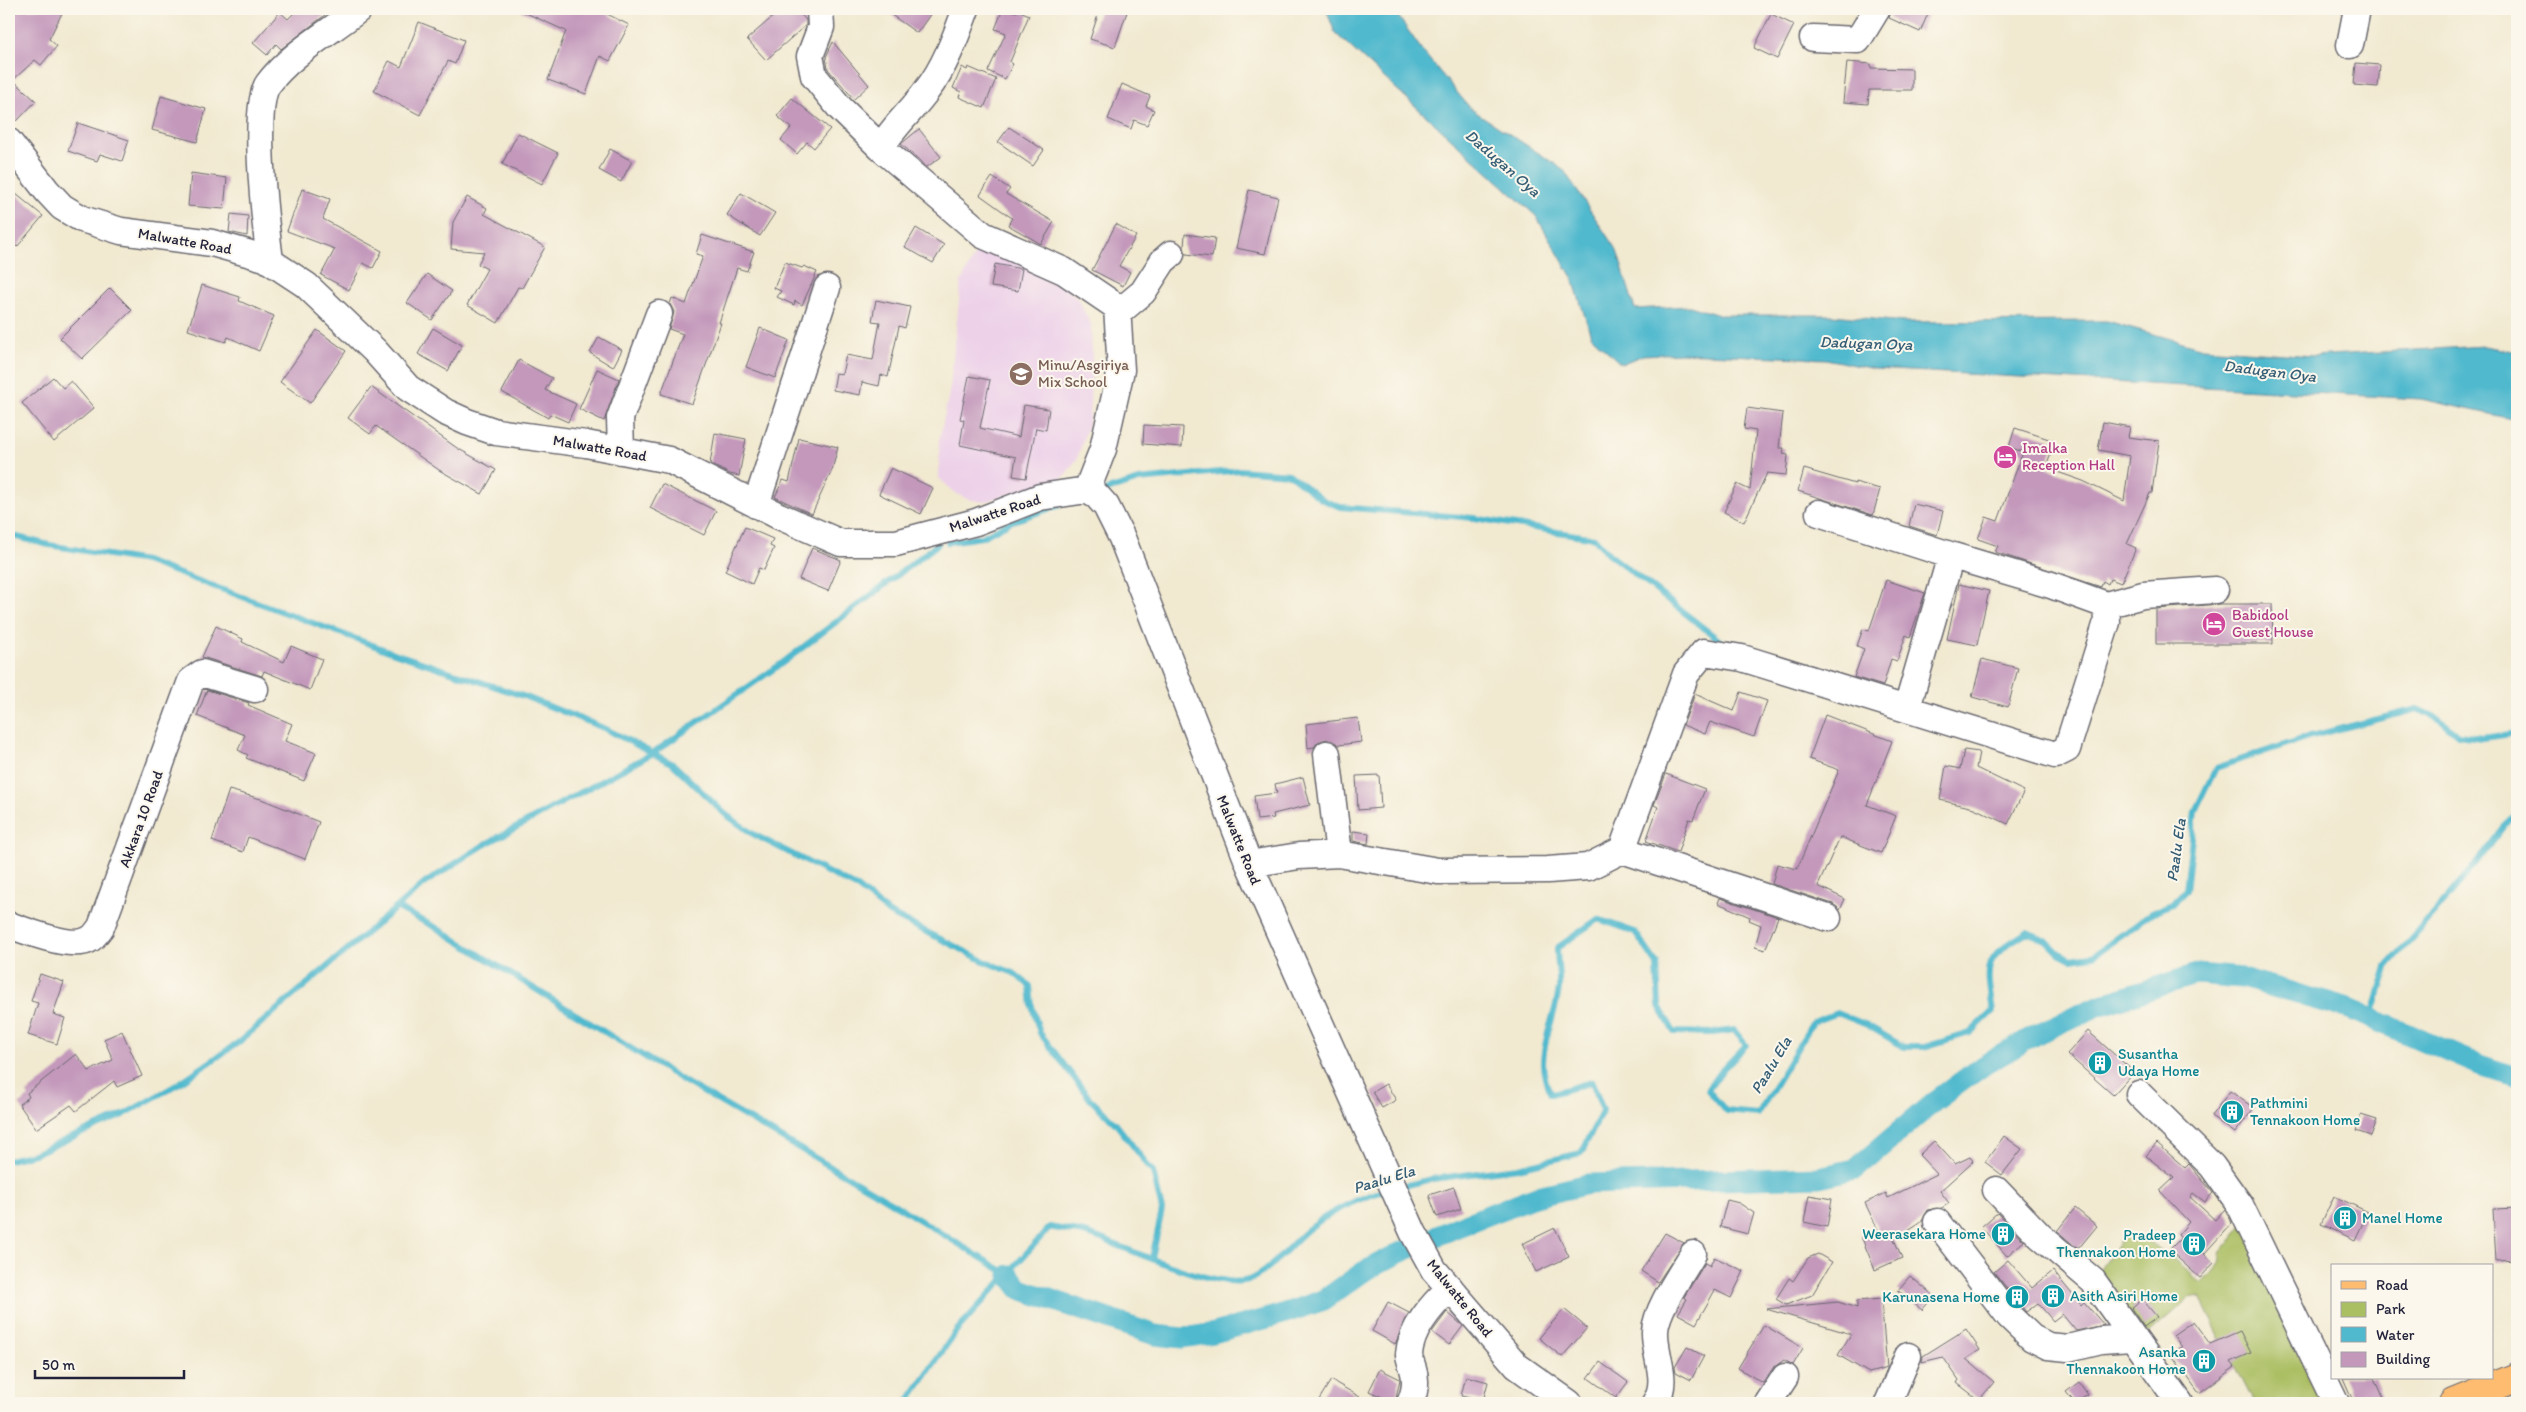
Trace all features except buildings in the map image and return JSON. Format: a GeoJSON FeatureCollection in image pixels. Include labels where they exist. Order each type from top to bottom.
{"type":"FeatureCollection","features":[{"type":"Feature","properties":{"kind":"main road"},"geometry":{"type":"LineString","coordinates":[[2453,1403],[2517,1377]]}},
{"type":"Feature","properties":{"kind":"street"},"geometry":{"type":"LineString","coordinates":[[270,261],[261,191],[261,118],[267,85],[288,62],[359,9]]}},
{"type":"Feature","properties":{"kind":"street"},"geometry":{"type":"LineString","coordinates":[[820,9],[821,27],[810,56],[814,76],[840,108],[880,148],[983,235],[1064,271],[1117,307],[1121,370],[1103,449],[1087,490]]}},
{"type":"Feature","properties":{"kind":"street"},"geometry":{"type":"LineString","coordinates":[[880,148],[886,138],[928,89],[957,34],[966,9]]}},
{"type":"Feature","properties":{"kind":"street"},"geometry":{"type":"LineString","coordinates":[[1813,38],[1858,40],[1877,9]]}},
{"type":"Feature","properties":{"kind":"street"},"geometry":{"type":"LineString","coordinates":[[2350,45],[2357,9]]}},
{"type":"Feature","properties":{"kind":"street","name":"Malwatte Road"},"geometry":{"type":"LineString","coordinates":[[9,142],[57,202],[82,219],[121,231],[212,243],[270,261],[306,284],[375,351],[408,388],[445,412],[496,432],[669,460],[756,505],[841,542],[896,543],[976,522],[1040,497],[1087,490],[1097,496],[1106,506],[1122,538],[1249,864],[1413,1232],[1434,1270],[1541,1395],[1569,1403]]}},
{"type":"Feature","properties":{"kind":"street"},"geometry":{"type":"LineString","coordinates":[[1118,313],[1143,292],[1163,261],[1171,254]]}},
{"type":"Feature","properties":{"kind":"street"},"geometry":{"type":"LineString","coordinates":[[756,505],[827,288]]}},
{"type":"Feature","properties":{"kind":"street"},"geometry":{"type":"LineString","coordinates":[[621,451],[620,418],[660,314]]}},
{"type":"Feature","properties":{"kind":"street"},"geometry":{"type":"LineString","coordinates":[[1819,513],[2051,585],[2106,605],[2143,595],[2215,590]]}},
{"type":"Feature","properties":{"kind":"street"},"geometry":{"type":"LineString","coordinates":[[1907,708],[1948,566],[1953,556]]}},
{"type":"Feature","properties":{"kind":"street"},"geometry":{"type":"LineString","coordinates":[[1249,864],[1299,856],[1339,854],[1438,871],[1548,870],[1588,867],[1622,850],[1686,674],[1704,652],[1742,658],[2055,755],[2066,750],[2107,622],[2106,605]]}},
{"type":"Feature","properties":{"kind":"street","name":"Akkara 10 Road"},"geometry":{"type":"LineString","coordinates":[[9,925],[29,932],[76,943],[90,940],[101,927],[191,681],[202,673],[255,689]]}},
{"type":"Feature","properties":{"kind":"street"},"geometry":{"type":"LineString","coordinates":[[1327,754],[1339,854]]}},
{"type":"Feature","properties":{"kind":"street"},"geometry":{"type":"LineString","coordinates":[[1622,850],[1828,918]]}},
{"type":"Feature","properties":{"kind":"street"},"geometry":{"type":"LineString","coordinates":[[2139,1094],[2212,1166],[2240,1205],[2336,1403]]}},
{"type":"Feature","properties":{"kind":"street"},"geometry":{"type":"LineString","coordinates":[[1996,1190],[2040,1236],[2093,1281],[2180,1403]]}},
{"type":"Feature","properties":{"kind":"street"},"geometry":{"type":"LineString","coordinates":[[1937,1222],[2009,1316],[2032,1338],[2048,1346],[2068,1348],[2101,1340],[2132,1338]]}},
{"type":"Feature","properties":{"kind":"street"},"geometry":{"type":"LineString","coordinates":[[1655,1403],[1663,1383],[1655,1330],[1662,1308],[1692,1254]]}},
{"type":"Feature","properties":{"kind":"street"},"geometry":{"type":"LineString","coordinates":[[1410,1403],[1415,1391],[1415,1375],[1409,1356],[1414,1334],[1433,1305],[1450,1288]]}},
{"type":"Feature","properties":{"kind":"street"},"geometry":{"type":"LineString","coordinates":[[1888,1403],[1908,1356]]}},
{"type":"Feature","properties":{"kind":"street"},"geometry":{"type":"LineString","coordinates":[[1768,1403],[1785,1377]]}},
{"type":"Feature","properties":{"kind":"shaded area","name":"Minu/Asgiriya Mix School"},"geometry":{"type":"Polygon","coordinates":[[[987,248],[1050,277],[1076,296],[1091,324],[1092,360],[1089,420],[1077,459],[1062,479],[983,502],[967,499],[954,492],[939,478],[939,442],[950,388],[961,282],[977,251],[987,248]]]}},
{"type":"Feature","properties":{"kind":"green space"},"geometry":{"type":"Polygon","coordinates":[[[2247,1221],[2336,1403],[2253,1403],[2200,1298],[2190,1297],[2141,1340],[2093,1281],[2123,1237],[2148,1240],[2203,1283],[2217,1266],[2220,1254],[2247,1221]]]}},
{"type":"Feature","properties":{"kind":"water","name":"Dadugan Oya"},"geometry":{"type":"Polygon","coordinates":[[[1326,9],[1393,9],[1424,53],[1471,109],[1563,169],[1617,251],[1635,309],[1690,306],[1719,315],[1833,315],[1903,322],[2107,321],[2203,348],[2313,356],[2484,346],[2517,352],[2517,420],[2421,399],[1874,369],[1826,359],[1681,353],[1643,355],[1621,364],[1591,336],[1573,279],[1536,216],[1335,33],[1326,9]]]}},
{"type":"Feature","properties":{"kind":"waterway"},"geometry":{"type":"LineString","coordinates":[[1101,492],[1139,480],[1240,470],[1289,474],[1321,499],[1340,507],[1474,518],[1594,538],[1609,554],[1727,646]]}},
{"type":"Feature","properties":{"kind":"waterway"},"geometry":{"type":"LineString","coordinates":[[948,542],[982,537],[1010,522],[1058,506]]}},
{"type":"Feature","properties":{"kind":"waterway"},"geometry":{"type":"LineString","coordinates":[[9,535],[49,545],[145,561],[397,654],[526,697],[606,729],[673,764],[725,814],[753,834],[858,888],[889,913],[988,963],[1014,973],[1030,986],[1032,1006],[1040,1033],[1090,1099],[1116,1124],[1153,1172],[1162,1210],[1152,1258]]}},
{"type":"Feature","properties":{"kind":"waterway"},"geometry":{"type":"LineString","coordinates":[[9,1160],[34,1154],[125,1114],[178,1084],[239,1042],[425,883],[484,845],[653,753],[781,664],[938,544]]}},
{"type":"Feature","properties":{"kind":"waterway","name":"Paalu Ela"},"geometry":{"type":"LineString","coordinates":[[1399,1187],[1432,1179],[1518,1168],[1581,1153],[1603,1110],[1592,1082],[1551,1094],[1545,1080],[1543,1067],[1546,1041],[1559,988],[1557,948],[1598,919],[1635,932],[1657,964],[1659,1006],[1674,1032],[1713,1033],[1734,1030],[1746,1045],[1723,1069],[1708,1090],[1726,1111],[1758,1114],[1813,1022],[1837,1013],[1867,1025],[1904,1047],[1924,1047],[1970,1033],[1993,1011],[1989,982],[1991,963],[2002,949],[2027,932],[2046,940],[2059,953],[2071,959],[2093,956],[2151,913],[2173,904],[2186,890],[2195,811],[2216,768],[2308,737],[2417,709],[2439,719],[2458,735],[2482,738],[2517,733]]}},
{"type":"Feature","properties":{"kind":"waterway"},"geometry":{"type":"LineString","coordinates":[[2371,1019],[2387,967],[2475,865],[2517,810]]}},
{"type":"Feature","properties":{"kind":"waterway"},"geometry":{"type":"LineString","coordinates":[[398,908],[435,927],[687,1083],[879,1195],[1009,1275]]}},
{"type":"Feature","properties":{"kind":"waterway"},"geometry":{"type":"LineString","coordinates":[[1009,1275],[1020,1289],[1155,1335],[1183,1338],[1214,1333],[1324,1300],[1363,1272],[1395,1255],[1455,1228],[1534,1197],[1588,1184],[1819,1177],[1855,1169],[1935,1101],[1984,1065],[2039,1033],[2098,1006],[2197,974],[2242,978],[2349,1009],[2482,1066],[2517,1077]]}},
{"type":"Feature","properties":{"kind":"waterway","name":"Paalu Ela"},"geometry":{"type":"LineString","coordinates":[[907,1403],[957,1330],[1050,1227],[1081,1232],[1196,1274],[1218,1280],[1237,1282],[1251,1279],[1266,1269],[1306,1231],[1324,1218],[1355,1201],[1387,1190]]}},
{"type":"Feature","properties":{"kind":"place","name":"Minu/Asgiriya Mix School"},"geometry":{"type":"Point","coordinates":[1021,374]}},
{"type":"Feature","properties":{"kind":"place","name":"Imalka Reception Hall"},"geometry":{"type":"Point","coordinates":[2005,457]}},
{"type":"Feature","properties":{"kind":"place","name":"Babidool Guest House"},"geometry":{"type":"Point","coordinates":[2214,624]}},
{"type":"Feature","properties":{"kind":"place","name":"Susantha Udaya Home"},"geometry":{"type":"Point","coordinates":[2100,1063]}},
{"type":"Feature","properties":{"kind":"place","name":"Pathmini Tennakoon Home"},"geometry":{"type":"Point","coordinates":[2232,1112]}},
{"type":"Feature","properties":{"kind":"place","name":"Manel Home"},"geometry":{"type":"Point","coordinates":[2345,1218]}},
{"type":"Feature","properties":{"kind":"place","name":"Weerasekara Home"},"geometry":{"type":"Point","coordinates":[2003,1234]}},
{"type":"Feature","properties":{"kind":"place","name":"Pradeep Thennakoon Home"},"geometry":{"type":"Point","coordinates":[2194,1244]}},
{"type":"Feature","properties":{"kind":"place","name":"Asith Asiri Home"},"geometry":{"type":"Point","coordinates":[2053,1296]}},
{"type":"Feature","properties":{"kind":"place","name":"Karunasena Home"},"geometry":{"type":"Point","coordinates":[2017,1297]}},
{"type":"Feature","properties":{"kind":"place","name":"Asanka Thennakoon Home"},"geometry":{"type":"Point","coordinates":[2204,1361]}}]}
